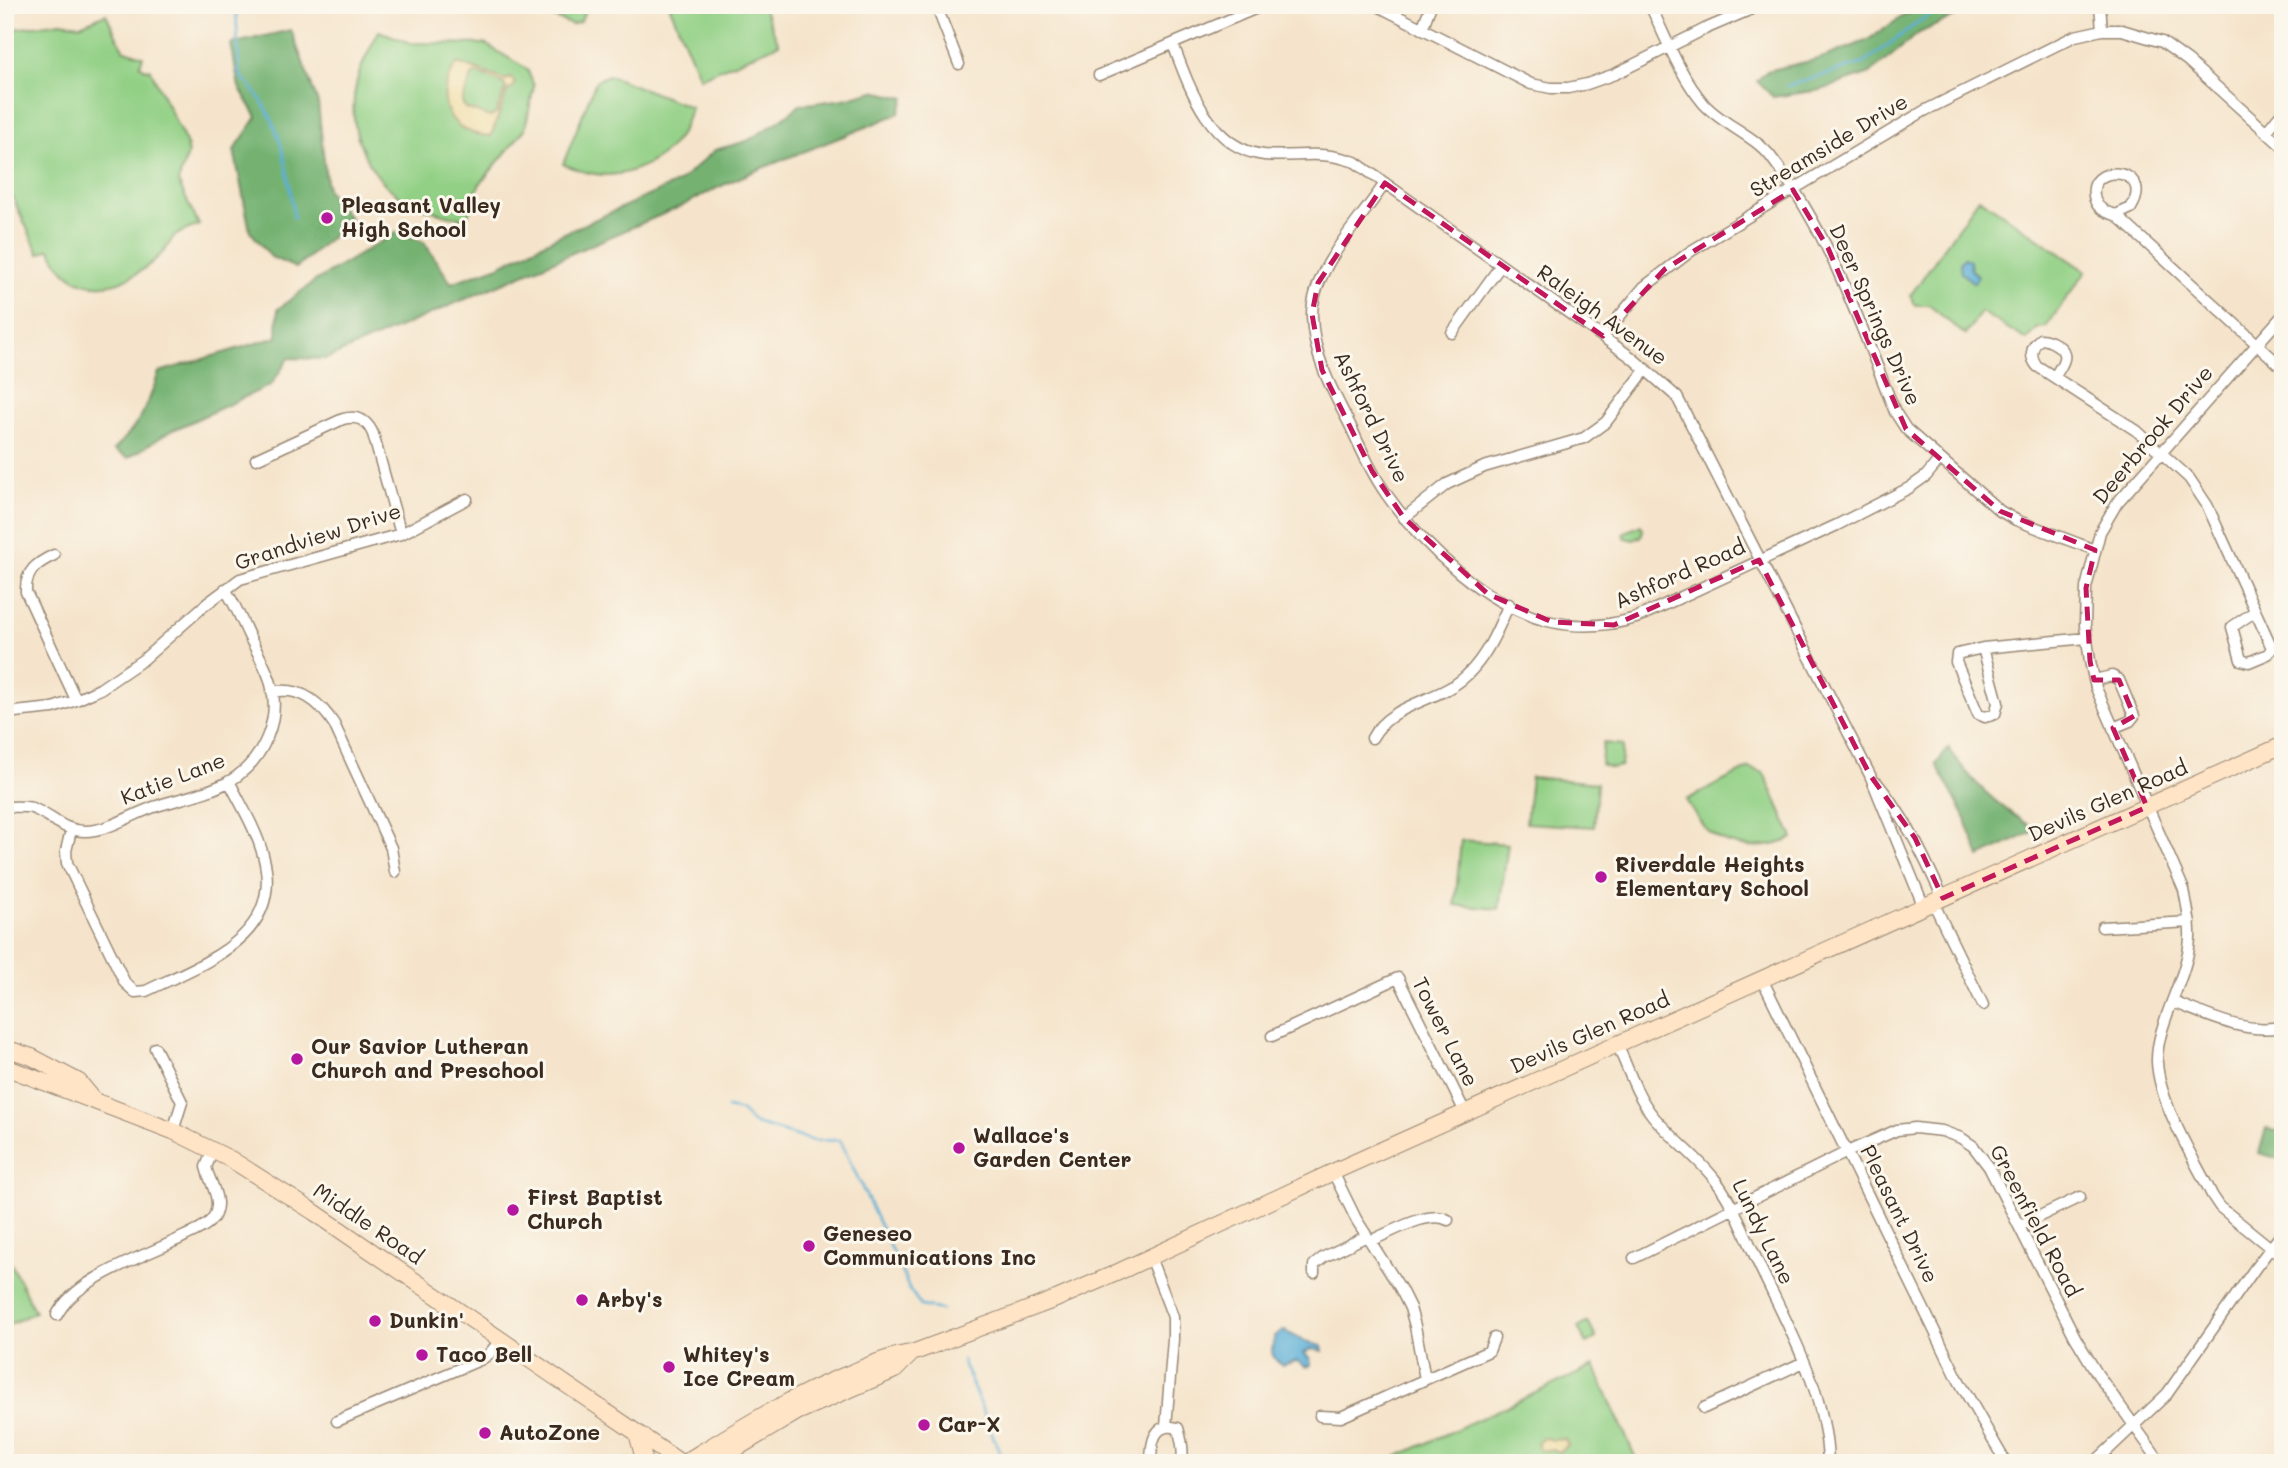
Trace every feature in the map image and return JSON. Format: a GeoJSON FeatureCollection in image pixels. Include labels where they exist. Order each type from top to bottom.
{"type":"FeatureCollection","features":[{"type":"Feature","properties":{"kind":"main road","name":"Devils Glen Road"},"geometry":{"type":"LineString","coordinates":[[682,1463],[804,1392],[891,1356],[912,1353],[1056,1299],[1465,1112],[2282,748]]}},
{"type":"Feature","properties":{"kind":"main road"},"geometry":{"type":"LineString","coordinates":[[5,1048],[32,1057],[79,1082],[96,1102]]}},
{"type":"Feature","properties":{"kind":"main road","name":"Middle Road"},"geometry":{"type":"LineString","coordinates":[[5,1067],[173,1131],[232,1160],[314,1212],[682,1463]]}},
{"type":"Feature","properties":{"kind":"main road","name":"Devils Glen Road"},"geometry":{"type":"LineString","coordinates":[[712,1463],[797,1412],[895,1370],[912,1353]]}},
{"type":"Feature","properties":{"kind":"main road"},"geometry":{"type":"LineString","coordinates":[[637,1433],[645,1463]]}},
{"type":"Feature","properties":{"kind":"street"},"geometry":{"type":"LineString","coordinates":[[936,5],[958,64]]}},
{"type":"Feature","properties":{"kind":"street"},"geometry":{"type":"LineString","coordinates":[[1099,75],[1264,5]]}},
{"type":"Feature","properties":{"kind":"street"},"geometry":{"type":"LineString","coordinates":[[1376,5],[1505,72],[1531,84],[1551,88],[1587,84],[1615,74],[1760,5]]}},
{"type":"Feature","properties":{"kind":"street"},"geometry":{"type":"LineString","coordinates":[[1422,29],[1431,5]]}},
{"type":"Feature","properties":{"kind":"street","name":"Deer Springs Drive"},"geometry":{"type":"LineString","coordinates":[[1650,5],[1685,77],[1705,104],[1769,155],[1793,190],[1828,248],[1843,279],[1895,412],[1906,429],[2000,511],[2016,520],[2095,550]]}},
{"type":"Feature","properties":{"kind":"street"},"geometry":{"type":"LineString","coordinates":[[2100,5],[2102,30],[2122,30],[2162,42],[2188,61],[2283,147]]}},
{"type":"Feature","properties":{"kind":"street","name":"Streamside Drive"},"geometry":{"type":"LineString","coordinates":[[1602,336],[1622,310],[1665,269],[1793,190],[1924,111],[2075,36],[2102,30]]}},
{"type":"Feature","properties":{"kind":"street","name":"Raleigh Avenue"},"geometry":{"type":"LineString","coordinates":[[1173,44],[1202,110],[1212,125],[1234,144],[1264,155],[1318,153],[1355,162],[1602,336],[1646,369],[1677,397],[1933,902]]}},
{"type":"Feature","properties":{"kind":"street"},"geometry":{"type":"LineString","coordinates":[[2266,132],[2283,111]]}},
{"type":"Feature","properties":{"kind":"street"},"geometry":{"type":"LineString","coordinates":[[2116,215],[2131,208],[2137,193],[2133,182],[2126,175],[2113,172],[2103,176],[2094,193],[2102,210],[2116,215],[2283,368]]}},
{"type":"Feature","properties":{"kind":"street","name":"Ashford Drive"},"geometry":{"type":"LineString","coordinates":[[1385,183],[1337,250],[1318,283],[1312,314],[1322,370],[1372,471],[1404,518]]}},
{"type":"Feature","properties":{"kind":"street"},"geometry":{"type":"LineString","coordinates":[[1452,334],[1501,265]]}},
{"type":"Feature","properties":{"kind":"street","name":"Deerbrook Drive"},"geometry":{"type":"LineString","coordinates":[[2283,315],[2117,503],[2100,531],[2086,588],[2087,639],[2094,680],[2184,890],[2190,922],[2190,939],[2159,1042],[2159,1079],[2166,1101],[2220,1207],[2283,1258]]}},
{"type":"Feature","properties":{"kind":"street"},"geometry":{"type":"LineString","coordinates":[[1404,518],[1447,484],[1484,467],[1584,438],[1606,422],[1646,369]]}},
{"type":"Feature","properties":{"kind":"street"},"geometry":{"type":"LineString","coordinates":[[2055,376],[2137,431],[2189,478],[2207,505],[2272,648],[2268,654],[2249,662],[2241,660],[2232,627],[2254,612]]}},
{"type":"Feature","properties":{"kind":"street"},"geometry":{"type":"LineString","coordinates":[[256,459],[343,419],[350,417],[364,420],[370,425],[373,434],[401,534]]}},
{"type":"Feature","properties":{"kind":"street","name":"Ashford Road"},"geometry":{"type":"LineString","coordinates":[[1404,518],[1442,558],[1488,594],[1552,622],[1584,626],[1614,625],[1679,599],[1837,525],[1909,488],[1926,477],[1940,460]]}},
{"type":"Feature","properties":{"kind":"street","name":"Grandview Drive"},"geometry":{"type":"LineString","coordinates":[[5,712],[52,709],[118,678],[137,665],[225,589],[251,574],[401,534],[467,499]]}},
{"type":"Feature","properties":{"kind":"street"},"geometry":{"type":"LineString","coordinates":[[54,555],[33,567],[26,583],[26,592],[76,700]]}},
{"type":"Feature","properties":{"kind":"street","name":"Katie Lane"},"geometry":{"type":"LineString","coordinates":[[72,830],[97,830],[150,808],[229,781],[245,769],[262,748],[272,720],[272,692],[266,671],[225,589]]}},
{"type":"Feature","properties":{"kind":"street"},"geometry":{"type":"LineString","coordinates":[[1372,738],[1378,725],[1454,685],[1467,675],[1491,643],[1510,604]]}},
{"type":"Feature","properties":{"kind":"street"},"geometry":{"type":"LineString","coordinates":[[1983,648],[1998,703],[1995,714],[1985,717],[1978,714],[1955,662],[1957,654],[1983,648],[2087,639]]}},
{"type":"Feature","properties":{"kind":"street"},"geometry":{"type":"LineString","coordinates":[[2094,680],[2112,676],[2119,680],[2134,716],[2130,721],[2113,728]]}},
{"type":"Feature","properties":{"kind":"street"},"geometry":{"type":"LineString","coordinates":[[272,692],[299,692],[327,712],[391,848],[395,872]]}},
{"type":"Feature","properties":{"kind":"street","name":"Raleigh Avenue"},"geometry":{"type":"LineString","coordinates":[[1870,775],[1893,802],[1915,838],[1933,902]]}},
{"type":"Feature","properties":{"kind":"street"},"geometry":{"type":"LineString","coordinates":[[5,807],[32,808],[72,830],[66,851],[67,863],[125,984],[135,992],[146,991],[218,956],[241,940],[258,916],[266,890],[264,855],[229,781]]}},
{"type":"Feature","properties":{"kind":"street"},"geometry":{"type":"LineString","coordinates":[[1933,902],[1983,1005]]}},
{"type":"Feature","properties":{"kind":"street"},"geometry":{"type":"LineString","coordinates":[[2102,928],[2190,922]]}},
{"type":"Feature","properties":{"kind":"street","name":"Tower Lane"},"geometry":{"type":"LineString","coordinates":[[1272,1037],[1398,978],[1465,1112]]}},
{"type":"Feature","properties":{"kind":"street","name":"Pleasant Drive"},"geometry":{"type":"LineString","coordinates":[[1762,979],[1958,1379],[2006,1463]]}},
{"type":"Feature","properties":{"kind":"street"},"geometry":{"type":"LineString","coordinates":[[2173,1002],[2237,1026],[2264,1031],[2281,1027]]}},
{"type":"Feature","properties":{"kind":"street","name":"Lundy Lane"},"geometry":{"type":"LineString","coordinates":[[1617,1044],[1641,1097],[1653,1116],[1706,1168],[1733,1209],[1820,1401],[1828,1463]]}},
{"type":"Feature","properties":{"kind":"street"},"geometry":{"type":"LineString","coordinates":[[155,1048],[182,1102],[173,1131]]}},
{"type":"Feature","properties":{"kind":"street","name":"Greenfield Road"},"geometry":{"type":"LineString","coordinates":[[1634,1258],[1897,1130],[1942,1131],[1961,1138],[1973,1146],[1989,1167],[2075,1337],[2098,1376],[2161,1463]]}},
{"type":"Feature","properties":{"kind":"street"},"geometry":{"type":"LineString","coordinates":[[57,1315],[67,1300],[82,1287],[189,1234],[212,1219],[217,1200],[206,1167],[213,1150]]}},
{"type":"Feature","properties":{"kind":"street"},"geometry":{"type":"LineString","coordinates":[[1333,1172],[1410,1308],[1425,1379]]}},
{"type":"Feature","properties":{"kind":"street"},"geometry":{"type":"LineString","coordinates":[[2019,1226],[2080,1197]]}},
{"type":"Feature","properties":{"kind":"street"},"geometry":{"type":"LineString","coordinates":[[1314,1273],[1314,1265],[1324,1258],[1368,1238],[1420,1219],[1442,1216],[1448,1220]]}},
{"type":"Feature","properties":{"kind":"street"},"geometry":{"type":"LineString","coordinates":[[2094,1463],[2167,1394],[2283,1232]]}},
{"type":"Feature","properties":{"kind":"street"},"geometry":{"type":"LineString","coordinates":[[1150,1257],[1173,1317],[1166,1427]]}},
{"type":"Feature","properties":{"kind":"street"},"geometry":{"type":"LineString","coordinates":[[1320,1416],[1341,1418],[1489,1351],[1494,1338]]}},
{"type":"Feature","properties":{"kind":"street"},"geometry":{"type":"LineString","coordinates":[[337,1421],[482,1359],[500,1341]]}},
{"type":"Feature","properties":{"kind":"street"},"geometry":{"type":"LineString","coordinates":[[1704,1408],[1804,1362]]}},
{"type":"Feature","properties":{"kind":"street"},"geometry":{"type":"LineString","coordinates":[[1152,1463],[1154,1434],[1166,1427],[1178,1428],[1183,1458],[1181,1463]]}},
{"type":"Feature","properties":{"kind":"highlighted area"},"geometry":{"type":"Polygon","coordinates":[[[1385,183],[1603,336],[1665,269],[1793,190],[1828,248],[1906,429],[2000,511],[2095,550],[2086,588],[2090,661],[2094,680],[2119,680],[2134,716],[2113,728],[2147,807],[1943,898],[1915,838],[1870,775],[1759,560],[1614,625],[1552,622],[1488,594],[1404,518],[1372,471],[1322,370],[1312,314],[1318,283],[1385,183]]]}},
{"type":"Feature","properties":{"kind":"green space"},"geometry":{"type":"Polygon","coordinates":[[[522,5],[587,5],[581,21],[572,25],[522,5]]]}},
{"type":"Feature","properties":{"kind":"green space"},"geometry":{"type":"Polygon","coordinates":[[[669,5],[762,5],[779,44],[700,78],[669,5]]]}},
{"type":"Feature","properties":{"kind":"green space"},"geometry":{"type":"Polygon","coordinates":[[[1931,5],[1969,5],[1967,11],[1919,33],[1870,73],[1821,90],[1773,97],[1757,81],[1767,71],[1819,59],[1866,41],[1905,15],[1931,5]]]}},
{"type":"Feature","properties":{"kind":"green space"},"geometry":{"type":"Polygon","coordinates":[[[106,14],[123,49],[143,56],[140,65],[150,69],[188,147],[178,182],[199,225],[174,237],[165,250],[136,274],[120,282],[104,285],[89,284],[74,278],[61,267],[50,249],[39,254],[5,181],[5,31],[12,26],[15,29],[61,22],[80,25],[106,14]]]}},
{"type":"Feature","properties":{"kind":"green space"},"geometry":{"type":"Polygon","coordinates":[[[291,30],[318,103],[327,190],[351,220],[296,268],[271,257],[250,231],[234,150],[257,117],[239,87],[231,44],[291,30]]]}},
{"type":"Feature","properties":{"kind":"green space"},"geometry":{"type":"Polygon","coordinates":[[[379,31],[411,43],[485,44],[527,69],[534,86],[525,129],[479,185],[466,220],[404,199],[379,177],[361,148],[356,131],[354,98],[361,68],[379,31]]]}},
{"type":"Feature","properties":{"kind":"green space"},"geometry":{"type":"Polygon","coordinates":[[[608,75],[691,107],[681,133],[665,152],[632,171],[607,175],[563,164],[596,81],[608,75]]]}},
{"type":"Feature","properties":{"kind":"green space"},"geometry":{"type":"Polygon","coordinates":[[[874,91],[905,98],[899,113],[736,179],[684,205],[326,359],[289,358],[271,385],[169,432],[128,458],[114,450],[142,414],[159,372],[277,337],[278,309],[315,281],[397,232],[424,242],[451,283],[499,266],[558,236],[679,182],[715,150],[747,141],[800,105],[844,99],[874,91]]]}},
{"type":"Feature","properties":{"kind":"green space"},"geometry":{"type":"Polygon","coordinates":[[[1979,198],[2086,271],[2046,327],[2038,328],[2027,340],[1981,312],[1965,335],[1929,305],[1916,305],[1910,296],[1979,198]]]}},
{"type":"Feature","properties":{"kind":"green space"},"geometry":{"type":"Polygon","coordinates":[[[1641,525],[1641,537],[1633,540],[1625,538],[1623,533],[1641,525]]]}},
{"type":"Feature","properties":{"kind":"green space"},"geometry":{"type":"Polygon","coordinates":[[[1603,743],[1623,745],[1621,766],[1611,768],[1601,764],[1603,743]]]}},
{"type":"Feature","properties":{"kind":"green space"},"geometry":{"type":"Polygon","coordinates":[[[1949,748],[1988,794],[2037,830],[1980,857],[1964,815],[1936,764],[1949,748]]]}},
{"type":"Feature","properties":{"kind":"green space"},"geometry":{"type":"Polygon","coordinates":[[[1749,768],[1764,773],[1793,838],[1759,847],[1736,845],[1714,836],[1705,828],[1686,800],[1749,768]]]}},
{"type":"Feature","properties":{"kind":"green space"},"geometry":{"type":"Polygon","coordinates":[[[1531,777],[1597,783],[1594,827],[1526,823],[1531,777]]]}},
{"type":"Feature","properties":{"kind":"green space"},"geometry":{"type":"Polygon","coordinates":[[[1461,840],[1508,844],[1499,909],[1455,905],[1461,840]]]}},
{"type":"Feature","properties":{"kind":"green space"},"geometry":{"type":"Polygon","coordinates":[[[2266,1129],[2283,1132],[2283,1160],[2259,1153],[2266,1129]]]}},
{"type":"Feature","properties":{"kind":"green space"},"geometry":{"type":"Polygon","coordinates":[[[5,1251],[35,1312],[5,1327],[5,1251]]]}},
{"type":"Feature","properties":{"kind":"green space"},"geometry":{"type":"Polygon","coordinates":[[[1588,1322],[1596,1338],[1587,1343],[1578,1328],[1588,1322]]]}},
{"type":"Feature","properties":{"kind":"green space"},"geometry":{"type":"Polygon","coordinates":[[[1594,1366],[1638,1463],[1383,1463],[1594,1366]]]}},
{"type":"Feature","properties":{"kind":"sand"},"geometry":{"type":"Polygon","coordinates":[[[458,63],[505,80],[511,78],[515,83],[513,88],[508,90],[491,136],[476,134],[454,121],[445,101],[445,89],[458,63]],[[477,73],[472,76],[462,102],[465,108],[490,117],[496,114],[506,88],[503,83],[477,73]]]}},
{"type":"Feature","properties":{"kind":"sand"},"geometry":{"type":"Polygon","coordinates":[[[1548,1438],[1565,1439],[1568,1445],[1559,1452],[1553,1449],[1541,1451],[1537,1443],[1548,1438]]]}},
{"type":"Feature","properties":{"kind":"water"},"geometry":{"type":"Polygon","coordinates":[[[1964,258],[1970,261],[1971,270],[1978,276],[1974,283],[1961,273],[1960,262],[1964,258]]]}},
{"type":"Feature","properties":{"kind":"water"},"geometry":{"type":"Polygon","coordinates":[[[1284,1331],[1306,1342],[1322,1346],[1323,1351],[1312,1349],[1304,1353],[1310,1359],[1311,1365],[1307,1367],[1297,1361],[1282,1365],[1273,1356],[1272,1349],[1275,1336],[1284,1331]]]}},
{"type":"Feature","properties":{"kind":"waterway"},"geometry":{"type":"LineString","coordinates":[[236,5],[239,75],[264,105],[280,140],[294,218]]}},
{"type":"Feature","properties":{"kind":"waterway"},"geometry":{"type":"LineString","coordinates":[[1787,86],[1864,63],[1924,18],[1947,5]]}},
{"type":"Feature","properties":{"kind":"waterway"},"geometry":{"type":"LineString","coordinates":[[727,1108],[742,1111],[752,1123],[814,1141],[840,1140],[910,1290],[921,1306],[942,1310]]}},
{"type":"Feature","properties":{"kind":"waterway"},"geometry":{"type":"LineString","coordinates":[[962,1360],[1004,1463]]}},
{"type":"Feature","properties":{"kind":"place","name":"Pleasant Valley High School"},"geometry":{"type":"Point","coordinates":[327,218]}},
{"type":"Feature","properties":{"kind":"place","name":"Riverdale Heights Elementary School"},"geometry":{"type":"Point","coordinates":[1601,877]}},
{"type":"Feature","properties":{"kind":"place","name":"Our Savior Lutheran Church and Preschool"},"geometry":{"type":"Point","coordinates":[297,1059]}},
{"type":"Feature","properties":{"kind":"place","name":"Wallace's Garden Center"},"geometry":{"type":"Point","coordinates":[959,1148]}},
{"type":"Feature","properties":{"kind":"place","name":"First Baptist Church"},"geometry":{"type":"Point","coordinates":[513,1210]}},
{"type":"Feature","properties":{"kind":"place","name":"Geneseo Communications Inc"},"geometry":{"type":"Point","coordinates":[809,1246]}},
{"type":"Feature","properties":{"kind":"place","name":"Arby's"},"geometry":{"type":"Point","coordinates":[582,1300]}},
{"type":"Feature","properties":{"kind":"place","name":"Dunkin'"},"geometry":{"type":"Point","coordinates":[375,1321]}},
{"type":"Feature","properties":{"kind":"place","name":"Taco Bell"},"geometry":{"type":"Point","coordinates":[422,1355]}},
{"type":"Feature","properties":{"kind":"place","name":"Whitey's Ice Cream"},"geometry":{"type":"Point","coordinates":[669,1367]}},
{"type":"Feature","properties":{"kind":"place","name":"Car-X"},"geometry":{"type":"Point","coordinates":[924,1425]}},
{"type":"Feature","properties":{"kind":"place","name":"AutoZone"},"geometry":{"type":"Point","coordinates":[485,1433]}}]}
